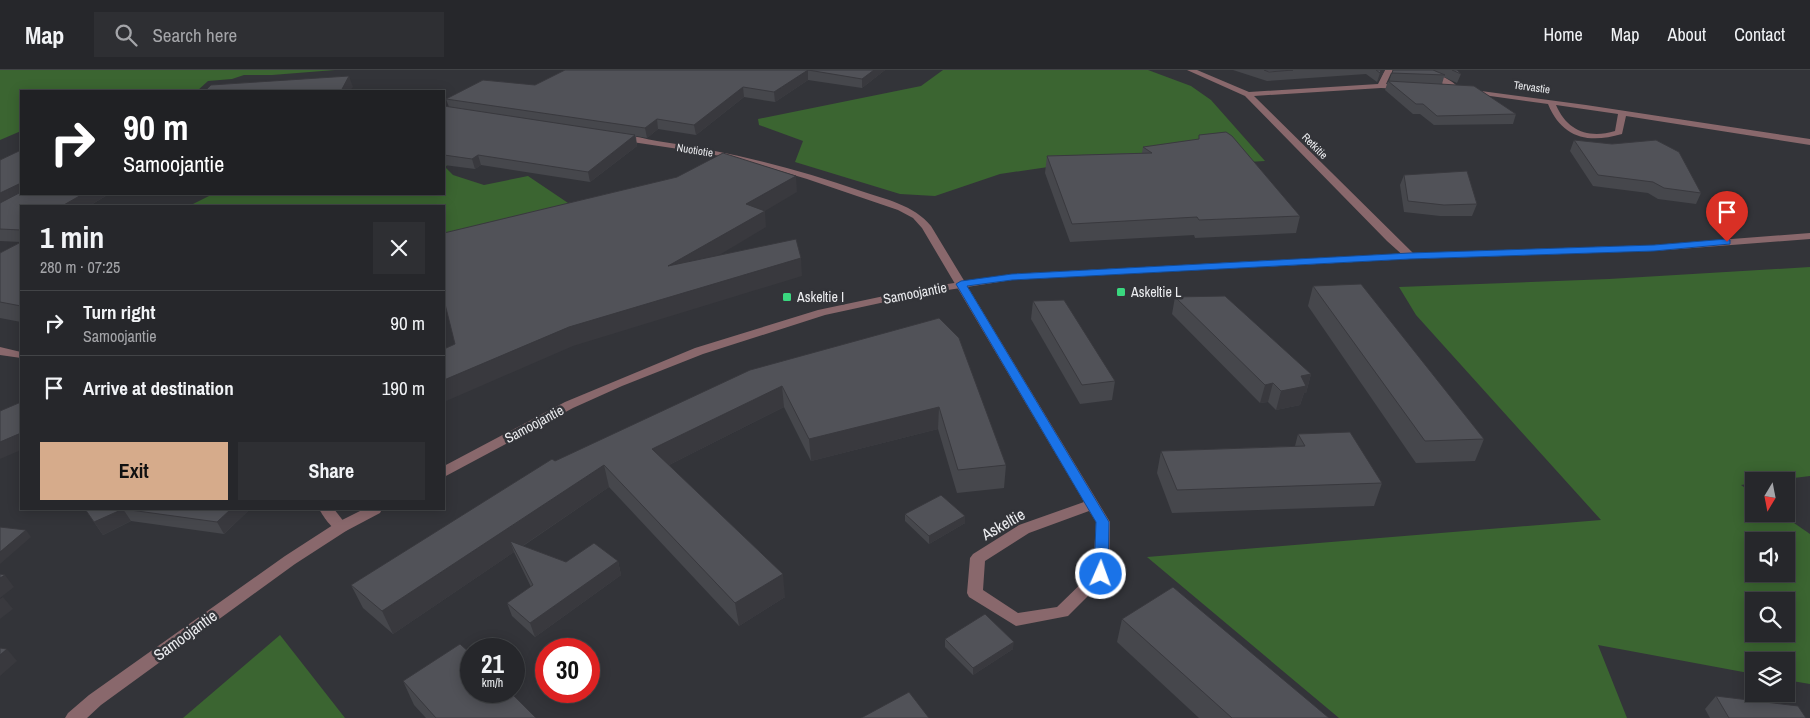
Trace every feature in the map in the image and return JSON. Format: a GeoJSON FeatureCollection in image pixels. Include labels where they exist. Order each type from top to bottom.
{"type":"FeatureCollection","features":[{"type":"Feature","properties":{"kind":"street","name":"Retkitie"},"geometry":{"type":"LineString","coordinates":[[1191,70],[1248,94],[1410,256]]}},
{"type":"Feature","properties":{"kind":"street"},"geometry":{"type":"LineString","coordinates":[[1381,86],[1388,72],[1395,70]]}},
{"type":"Feature","properties":{"kind":"street"},"geometry":{"type":"LineString","coordinates":[[1420,70],[1436,75],[1458,90]]}},
{"type":"Feature","properties":{"kind":"street"},"geometry":{"type":"LineString","coordinates":[[1248,94],[1381,86],[1410,87]]}},
{"type":"Feature","properties":{"kind":"street","name":"Tervastie"},"geometry":{"type":"LineString","coordinates":[[1439,89],[1551,102],[1810,142]]}},
{"type":"Feature","properties":{"kind":"street"},"geometry":{"type":"LineString","coordinates":[[1551,102],[1561,122],[1574,131],[1592,136],[1607,137],[1619,132],[1622,113]]}},
{"type":"Feature","properties":{"kind":"street","name":"Nuotiotie"},"geometry":{"type":"LineString","coordinates":[[605,136],[756,161],[901,208],[916,216],[926,226],[961,284]]}},
{"type":"Feature","properties":{"kind":"street","name":"Samoojantie"},"geometry":{"type":"LineString","coordinates":[[445,471],[618,383],[699,351],[822,312],[961,284],[1012,277],[1410,256],[1654,248],[1810,236]]}},
{"type":"Feature","properties":{"kind":"street","name":"Askeltie"},"geometry":{"type":"LineString","coordinates":[[961,284],[1103,522],[1101,574],[1062,612],[1016,620],[975,593],[978,558],[1024,529],[1092,504]]}},
{"type":"Feature","properties":{"kind":"street"},"geometry":{"type":"LineString","coordinates":[[0,351],[20,355]]}},
{"type":"Feature","properties":{"kind":"street"},"geometry":{"type":"LineString","coordinates":[[327,510],[341,527]]}},
{"type":"Feature","properties":{"kind":"street","name":"Samoojantie"},"geometry":{"type":"LineString","coordinates":[[74,718],[95,700],[259,582],[341,527],[374,510]]}},
{"type":"Feature","properties":{"kind":"green space"},"geometry":{"type":"Polygon","coordinates":[[[0,70],[335,70],[272,75],[244,75],[232,79],[208,81],[198,90],[20,90],[20,131],[0,140],[0,70]]]}},
{"type":"Feature","properties":{"kind":"green space"},"geometry":{"type":"Polygon","coordinates":[[[943,70],[1148,70],[1191,86],[1211,100],[1265,161],[1248,162],[1129,155],[1000,174],[935,196],[900,194],[795,162],[803,141],[759,125],[758,119],[921,86],[943,70]]]}},
{"type":"Feature","properties":{"kind":"green space"},"geometry":{"type":"Polygon","coordinates":[[[474,141],[445,167],[445,154],[474,141]]]}},
{"type":"Feature","properties":{"kind":"green space"},"geometry":{"type":"Polygon","coordinates":[[[445,167],[453,175],[484,185],[528,176],[574,207],[445,241],[445,205],[191,205],[211,195],[445,195],[445,167]]]}},
{"type":"Feature","properties":{"kind":"green space"},"geometry":{"type":"Polygon","coordinates":[[[1810,267],[1810,476],[1795,478],[1795,472],[1745,472],[1745,484],[1741,485],[1745,488],[1745,522],[1793,522],[1810,534],[1810,684],[1795,682],[1795,652],[1745,652],[1745,672],[1598,645],[1627,718],[1339,718],[1147,557],[1601,520],[1416,315],[1399,287],[1609,279],[1810,267]]]}},
{"type":"Feature","properties":{"kind":"green space"},"geometry":{"type":"Polygon","coordinates":[[[280,635],[345,718],[183,718],[280,635]]]}},
{"type":"Feature","properties":{"kind":"building"},"geometry":{"type":"Polygon","coordinates":[[[565,70],[808,70],[774,92],[743,87],[694,125],[657,119],[645,128],[446,99],[483,80],[535,85],[565,70]]]}},
{"type":"Feature","properties":{"kind":"building"},"geometry":{"type":"Polygon","coordinates":[[[808,70],[874,70],[862,79],[808,70]]]}},
{"type":"Feature","properties":{"kind":"building"},"geometry":{"type":"Polygon","coordinates":[[[1264,70],[1293,70],[1269,72],[1264,70]]]}},
{"type":"Feature","properties":{"kind":"building"},"geometry":{"type":"Polygon","coordinates":[[[1393,70],[1433,70],[1445,75],[1392,73],[1393,70]]]}},
{"type":"Feature","properties":{"kind":"building"},"geometry":{"type":"Polygon","coordinates":[[[349,76],[342,90],[206,90],[211,85],[349,76]]]}},
{"type":"Feature","properties":{"kind":"building"},"geometry":{"type":"Polygon","coordinates":[[[1388,81],[1474,86],[1516,114],[1437,116],[1423,104],[1416,104],[1388,81]]]}},
{"type":"Feature","properties":{"kind":"building"},"geometry":{"type":"Polygon","coordinates":[[[445,106],[635,135],[588,172],[478,155],[472,159],[445,155],[445,106]]]}},
{"type":"Feature","properties":{"kind":"building"},"geometry":{"type":"Polygon","coordinates":[[[1226,132],[1232,136],[1300,216],[1199,220],[1197,217],[1072,224],[1047,156],[1152,153],[1143,147],[1199,139],[1199,135],[1226,132]]]}},
{"type":"Feature","properties":{"kind":"building"},"geometry":{"type":"Polygon","coordinates":[[[1574,140],[1612,144],[1656,140],[1679,152],[1701,193],[1664,188],[1653,182],[1598,175],[1574,140]]]}},
{"type":"Feature","properties":{"kind":"building"},"geometry":{"type":"Polygon","coordinates":[[[20,150],[20,183],[0,193],[0,160],[20,150]]]}},
{"type":"Feature","properties":{"kind":"building"},"geometry":{"type":"Polygon","coordinates":[[[723,153],[796,176],[746,204],[765,211],[668,266],[796,239],[801,258],[569,327],[445,380],[445,349],[455,344],[445,304],[445,233],[677,177],[723,153]]]}},
{"type":"Feature","properties":{"kind":"building"},"geometry":{"type":"Polygon","coordinates":[[[1467,171],[1477,204],[1444,205],[1408,201],[1404,175],[1467,171]]]}},
{"type":"Feature","properties":{"kind":"building"},"geometry":{"type":"Polygon","coordinates":[[[20,193],[20,195],[81,195],[64,205],[20,205],[20,230],[0,229],[0,203],[20,193]]]}},
{"type":"Feature","properties":{"kind":"building"},"geometry":{"type":"Polygon","coordinates":[[[20,243],[20,306],[0,302],[0,253],[20,243]]]}},
{"type":"Feature","properties":{"kind":"building"},"geometry":{"type":"Polygon","coordinates":[[[1361,284],[1484,439],[1425,441],[1313,286],[1361,284]]]}},
{"type":"Feature","properties":{"kind":"building"},"geometry":{"type":"Polygon","coordinates":[[[1225,296],[1311,374],[1301,376],[1306,386],[1281,391],[1273,383],[1265,385],[1175,297],[1225,296]]]}},
{"type":"Feature","properties":{"kind":"building"},"geometry":{"type":"Polygon","coordinates":[[[1064,300],[1115,381],[1082,385],[1033,301],[1064,300]]]}},
{"type":"Feature","properties":{"kind":"building"},"geometry":{"type":"Polygon","coordinates":[[[939,318],[959,338],[1006,465],[958,470],[939,407],[809,439],[782,386],[652,449],[783,574],[735,603],[604,465],[382,611],[351,585],[552,459],[555,461],[750,370],[939,318]]]}},
{"type":"Feature","properties":{"kind":"building"},"geometry":{"type":"Polygon","coordinates":[[[20,402],[20,433],[0,442],[0,411],[20,402]]]}},
{"type":"Feature","properties":{"kind":"building"},"geometry":{"type":"Polygon","coordinates":[[[1350,432],[1382,483],[1177,490],[1161,451],[1305,446],[1298,434],[1350,432]]]}},
{"type":"Feature","properties":{"kind":"building"},"geometry":{"type":"Polygon","coordinates":[[[941,495],[965,516],[929,536],[905,514],[941,495]]]}},
{"type":"Feature","properties":{"kind":"building"},"geometry":{"type":"Polygon","coordinates":[[[86,510],[121,510],[94,522],[86,510]]]}},
{"type":"Feature","properties":{"kind":"building"},"geometry":{"type":"Polygon","coordinates":[[[130,510],[230,510],[217,522],[130,510]]]}},
{"type":"Feature","properties":{"kind":"building"},"geometry":{"type":"Polygon","coordinates":[[[0,527],[26,530],[0,552],[0,527]]]}},
{"type":"Feature","properties":{"kind":"building"},"geometry":{"type":"Polygon","coordinates":[[[510,541],[566,562],[594,543],[618,561],[530,623],[507,603],[533,585],[510,541]]]}},
{"type":"Feature","properties":{"kind":"building"},"geometry":{"type":"Polygon","coordinates":[[[1173,587],[1329,718],[1232,718],[1122,619],[1173,587]]]}},
{"type":"Feature","properties":{"kind":"building"},"geometry":{"type":"Polygon","coordinates":[[[985,614],[1014,642],[973,668],[945,639],[985,614]]]}},
{"type":"Feature","properties":{"kind":"building"},"geometry":{"type":"Polygon","coordinates":[[[460,644],[460,703],[521,703],[536,718],[436,718],[403,681],[460,644]]]}},
{"type":"Feature","properties":{"kind":"building"},"geometry":{"type":"Polygon","coordinates":[[[0,648],[7,649],[0,655],[0,648]]]}},
{"type":"Feature","properties":{"kind":"building"},"geometry":{"type":"Polygon","coordinates":[[[909,692],[929,718],[861,718],[909,692]]]}},
{"type":"Feature","properties":{"kind":"building"},"geometry":{"type":"Polygon","coordinates":[[[1716,696],[1745,700],[1745,702],[1765,702],[1798,706],[1806,718],[1729,718],[1716,696]]]}},
{"type":"Feature","properties":{"kind":"place","name":"Askeltie L"},"geometry":{"type":"Point","coordinates":[1121,292]}},
{"type":"Feature","properties":{"kind":"place","name":"Askeltie I"},"geometry":{"type":"Point","coordinates":[787,297]}},
{"type":"Feature","properties":{"kind":"route"},"geometry":{"type":"LineString","coordinates":[[1101,574],[1103,522],[961,284],[1012,277],[1410,256],[1654,248],[1727,242]]}}]}
